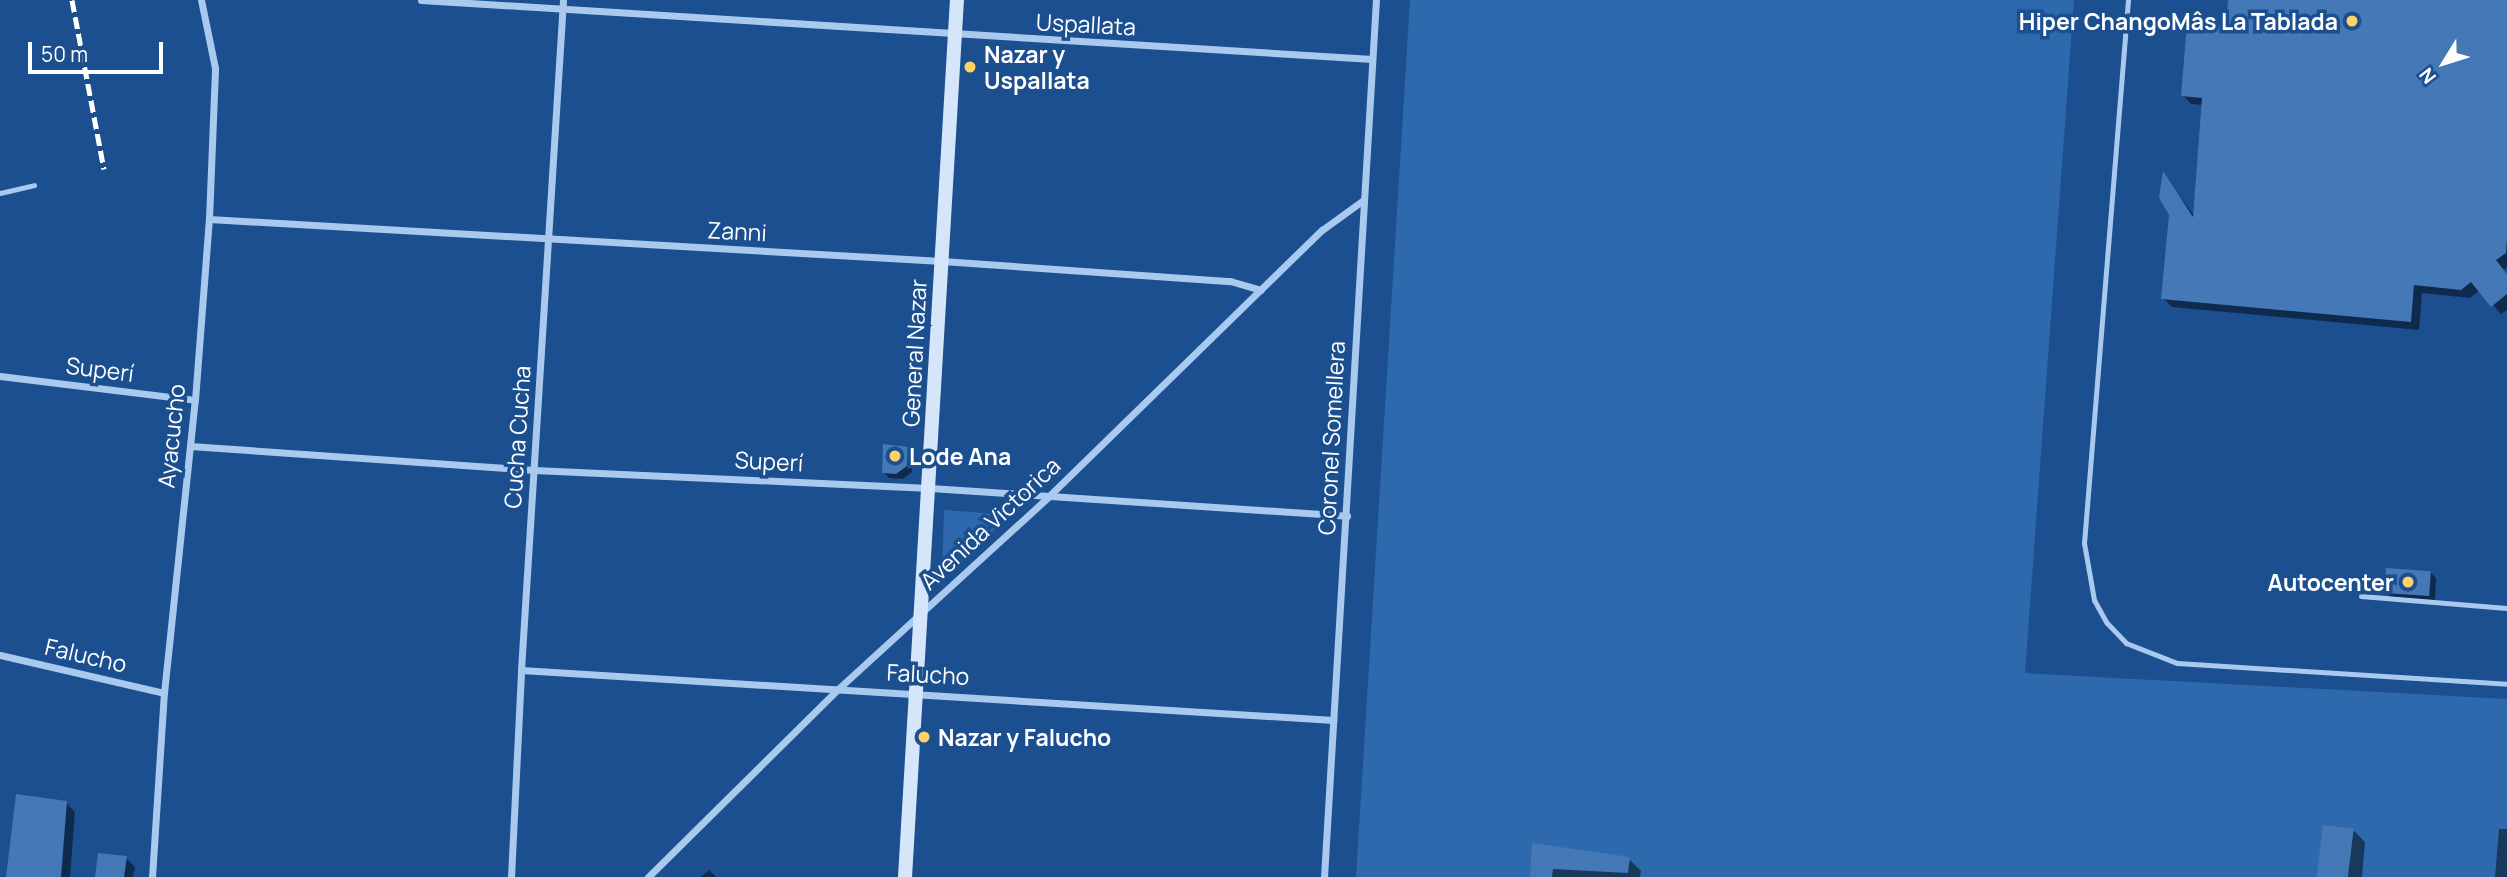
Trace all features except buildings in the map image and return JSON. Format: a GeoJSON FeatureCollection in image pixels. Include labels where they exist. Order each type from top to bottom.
{"type":"FeatureCollection","features":[{"type":"Feature","properties":{"kind":"street","name":"Ayacucho"},"geometry":{"type":"LineString","coordinates":[[152,877],[164,693],[195,400],[209,219],[215,68],[201,0]]}},
{"type":"Feature","properties":{"kind":"street","name":"Uspallata"},"geometry":{"type":"LineString","coordinates":[[421,0],[1372,60]]}},
{"type":"Feature","properties":{"kind":"street","name":"Cucha Cucha"},"geometry":{"type":"LineString","coordinates":[[511,877],[521,670],[563,0]]}},
{"type":"Feature","properties":{"kind":"street","name":"General Nazar"},"geometry":{"type":"LineString","coordinates":[[905,877],[957,0]]}},
{"type":"Feature","properties":{"kind":"street","name":"Coronel Somellera"},"geometry":{"type":"LineString","coordinates":[[1324,877],[1376,0]]}},
{"type":"Feature","properties":{"kind":"street","name":"Avenida Victorica"},"geometry":{"type":"LineString","coordinates":[[648,877],[838,689],[1049,496],[1322,230],[1362,201]]}},
{"type":"Feature","properties":{"kind":"street","name":"Zanni"},"geometry":{"type":"LineString","coordinates":[[209,219],[942,261],[1230,281],[1261,290]]}},
{"type":"Feature","properties":{"kind":"street","name":"Superí"},"geometry":{"type":"LineString","coordinates":[[0,376],[195,400]]}},
{"type":"Feature","properties":{"kind":"street","name":"Superí"},"geometry":{"type":"LineString","coordinates":[[190,446],[534,470],[930,488],[1347,516]]}},
{"type":"Feature","properties":{"kind":"street","name":"Falucho"},"geometry":{"type":"LineString","coordinates":[[0,655],[164,693]]}},
{"type":"Feature","properties":{"kind":"street","name":"Falucho"},"geometry":{"type":"LineString","coordinates":[[521,670],[915,692],[1333,720]]}},
{"type":"Feature","properties":{"kind":"lane"},"geometry":{"type":"LineString","coordinates":[[2128,0],[2084,543],[2094,600],[2107,623],[2126,643],[2177,663],[2507,684]]}},
{"type":"Feature","properties":{"kind":"lane"},"geometry":{"type":"LineString","coordinates":[[0,193],[34,185]]}},
{"type":"Feature","properties":{"kind":"lane"},"geometry":{"type":"LineString","coordinates":[[2361,596],[2507,608]]}},
{"type":"Feature","properties":{"kind":"shaded area"},"geometry":{"type":"Polygon","coordinates":[[[1410,0],[2074,0],[2025,673],[2507,699],[2507,877],[1356,877],[1410,0]]]}},
{"type":"Feature","properties":{"kind":"shaded area"},"geometry":{"type":"Polygon","coordinates":[[[944,510],[1010,515],[942,580],[944,510]]]}},
{"type":"Feature","properties":{"kind":"railway"},"geometry":{"type":"LineString","coordinates":[[72,0],[104,169]]}},
{"type":"Feature","properties":{"kind":"place","name":"Hiper ChangoMâs La Tablada"},"geometry":{"type":"Point","coordinates":[2352,21]}},
{"type":"Feature","properties":{"kind":"place","name":"Nazar y Uspallata"},"geometry":{"type":"Point","coordinates":[970,67]}},
{"type":"Feature","properties":{"kind":"place","name":"Lode Ana"},"geometry":{"type":"Point","coordinates":[895,456]}},
{"type":"Feature","properties":{"kind":"place","name":"Autocenter"},"geometry":{"type":"Point","coordinates":[2408,582]}},
{"type":"Feature","properties":{"kind":"place","name":"Nazar y Falucho"},"geometry":{"type":"Point","coordinates":[924,737]}}]}
